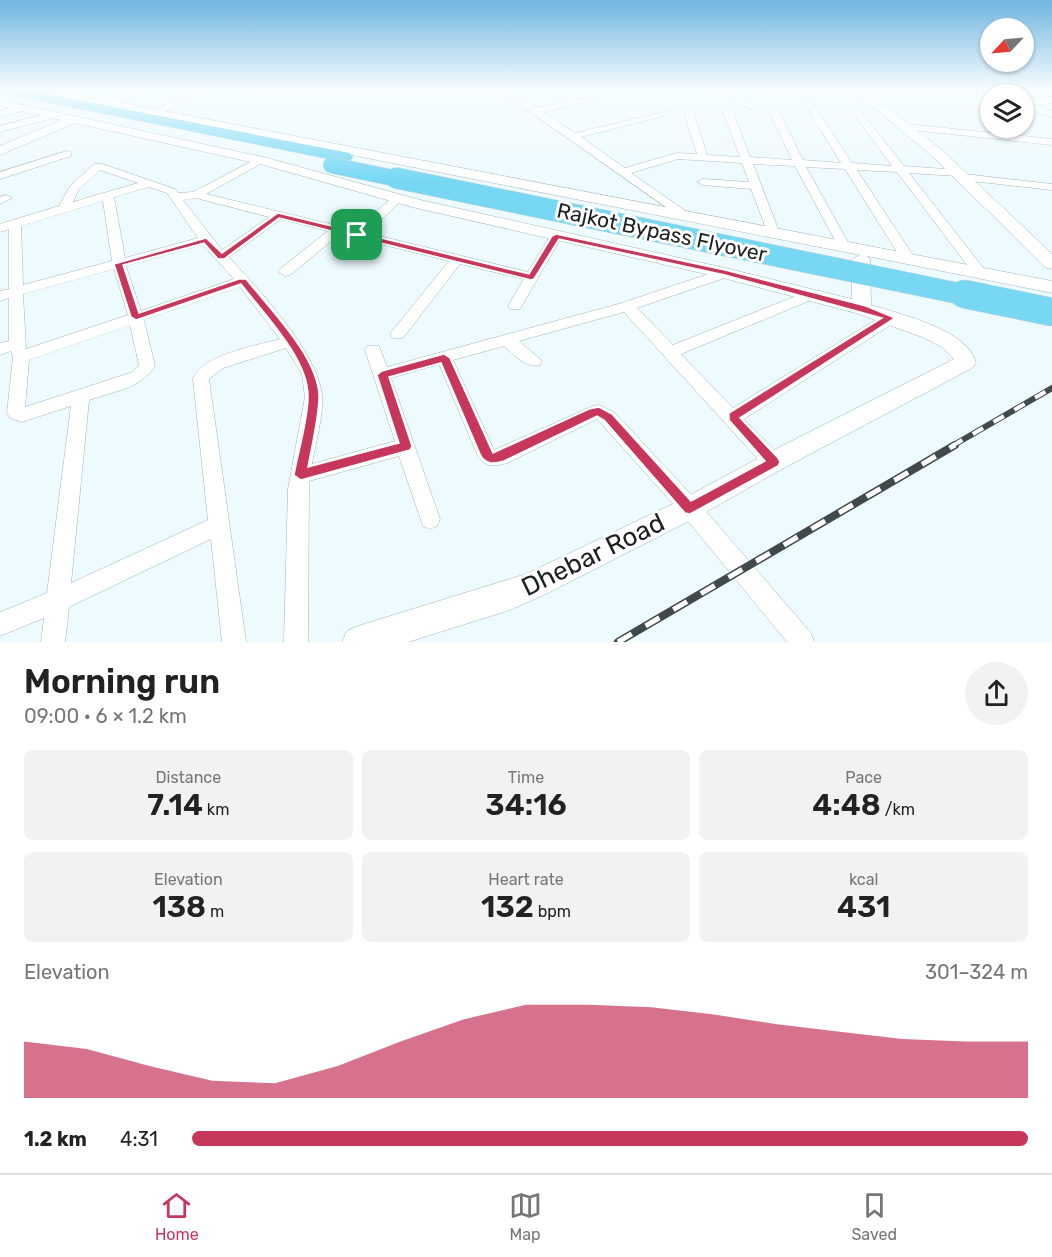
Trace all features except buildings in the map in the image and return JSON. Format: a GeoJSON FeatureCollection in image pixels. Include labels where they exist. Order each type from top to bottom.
{"type":"FeatureCollection","features":[{"type":"Feature","properties":{"kind":"highway"},"geometry":{"type":"LineString","coordinates":[[126,120],[273,148]]}},
{"type":"Feature","properties":{"kind":"highway"},"geometry":{"type":"LineString","coordinates":[[168,120],[244,134],[273,148]]}},
{"type":"Feature","properties":{"kind":"highway","name":"Rajkot Bypass Flyover"},"geometry":{"type":"LineString","coordinates":[[273,148],[1052,312]]}},
{"type":"Feature","properties":{"kind":"highway","name":"Rajkot Bypass Flyover"},"geometry":{"type":"LineString","coordinates":[[337,161],[1052,296]]}},
{"type":"Feature","properties":{"kind":"street"},"geometry":{"type":"LineString","coordinates":[[0,129],[49,120]]}},
{"type":"Feature","properties":{"kind":"street"},"geometry":{"type":"LineString","coordinates":[[0,149],[59,120]]}},
{"type":"Feature","properties":{"kind":"street"},"geometry":{"type":"LineString","coordinates":[[85,120],[273,148],[683,215],[1052,287]]}},
{"type":"Feature","properties":{"kind":"street"},"geometry":{"type":"LineString","coordinates":[[184,120],[244,134]]}},
{"type":"Feature","properties":{"kind":"street"},"geometry":{"type":"LineString","coordinates":[[549,120],[683,215]]}},
{"type":"Feature","properties":{"kind":"street"},"geometry":{"type":"LineString","coordinates":[[573,136],[637,120]]}},
{"type":"Feature","properties":{"kind":"street"},"geometry":{"type":"LineString","coordinates":[[691,120],[703,158]]}},
{"type":"Feature","properties":{"kind":"street"},"geometry":{"type":"LineString","coordinates":[[731,120],[774,234]]}},
{"type":"Feature","properties":{"kind":"street"},"geometry":{"type":"LineString","coordinates":[[778,120],[799,164],[862,268],[862,308]]}},
{"type":"Feature","properties":{"kind":"street"},"geometry":{"type":"LineString","coordinates":[[820,120],[909,260]]}},
{"type":"Feature","properties":{"kind":"street"},"geometry":{"type":"LineString","coordinates":[[863,120],[981,274]]}},
{"type":"Feature","properties":{"kind":"street"},"geometry":{"type":"LineString","coordinates":[[897,120],[961,175],[1052,264]]}},
{"type":"Feature","properties":{"kind":"street"},"geometry":{"type":"LineString","coordinates":[[906,127],[1052,142]]}},
{"type":"Feature","properties":{"kind":"street"},"geometry":{"type":"LineString","coordinates":[[196,195],[273,148]]}},
{"type":"Feature","properties":{"kind":"street","name":"Dhebar Road"},"geometry":{"type":"LineString","coordinates":[[273,148],[397,199],[725,273],[862,308],[929,332],[949,342],[964,357],[965,363],[690,508],[510,595],[358,642]]}},
{"type":"Feature","properties":{"kind":"street"},"geometry":{"type":"LineString","coordinates":[[0,176],[66,154]]}},
{"type":"Feature","properties":{"kind":"street"},"geometry":{"type":"LineString","coordinates":[[623,172],[673,157],[703,158],[901,170],[1052,187]]}},
{"type":"Feature","properties":{"kind":"street"},"geometry":{"type":"LineString","coordinates":[[64,207],[74,188],[98,166],[171,191],[206,240],[243,281],[290,341],[310,374],[313,387],[313,407],[297,502],[296,642]]}},
{"type":"Feature","properties":{"kind":"street"},"geometry":{"type":"LineString","coordinates":[[703,182],[756,186]]}},
{"type":"Feature","properties":{"kind":"street"},"geometry":{"type":"LineString","coordinates":[[0,228],[147,184]]}},
{"type":"Feature","properties":{"kind":"street"},"geometry":{"type":"LineString","coordinates":[[15,222],[19,351],[16,412],[22,415],[129,380],[139,376],[147,366],[136,317],[119,264],[108,195]]}},
{"type":"Feature","properties":{"kind":"street"},"geometry":{"type":"LineString","coordinates":[[176,197],[196,195],[531,277]]}},
{"type":"Feature","properties":{"kind":"street"},"geometry":{"type":"LineString","coordinates":[[357,235],[397,199]]}},
{"type":"Feature","properties":{"kind":"street"},"geometry":{"type":"LineString","coordinates":[[221,257],[278,216]]}},
{"type":"Feature","properties":{"kind":"street"},"geometry":{"type":"LineString","coordinates":[[285,272],[337,230]]}},
{"type":"Feature","properties":{"kind":"street"},"geometry":{"type":"LineString","coordinates":[[515,306],[556,236]]}},
{"type":"Feature","properties":{"kind":"street"},"geometry":{"type":"LineString","coordinates":[[0,296],[206,240]]}},
{"type":"Feature","properties":{"kind":"street"},"geometry":{"type":"LineString","coordinates":[[398,334],[457,259]]}},
{"type":"Feature","properties":{"kind":"street"},"geometry":{"type":"LineString","coordinates":[[382,375],[627,306],[725,273]]}},
{"type":"Feature","properties":{"kind":"street"},"geometry":{"type":"LineString","coordinates":[[0,349],[19,351],[136,317],[243,281]]}},
{"type":"Feature","properties":{"kind":"street"},"geometry":{"type":"LineString","coordinates":[[670,352],[812,295]]}},
{"type":"Feature","properties":{"kind":"street"},"geometry":{"type":"LineString","coordinates":[[627,306],[774,462]]}},
{"type":"Feature","properties":{"kind":"street"},"geometry":{"type":"LineString","coordinates":[[733,417],[890,318]]}},
{"type":"Feature","properties":{"kind":"street"},"geometry":{"type":"LineString","coordinates":[[234,642],[201,379],[202,374],[217,364],[290,341]]}},
{"type":"Feature","properties":{"kind":"street"},"geometry":{"type":"LineString","coordinates":[[508,341],[534,361]]}},
{"type":"Feature","properties":{"kind":"street"},"geometry":{"type":"LineString","coordinates":[[373,350],[430,519]]}},
{"type":"Feature","properties":{"kind":"street"},"geometry":{"type":"LineString","coordinates":[[444,358],[481,444],[491,458],[500,457],[593,412],[599,412],[608,417],[690,508],[802,642]]}},
{"type":"Feature","properties":{"kind":"street"},"geometry":{"type":"LineString","coordinates":[[53,642],[81,397]]}},
{"type":"Feature","properties":{"kind":"street"},"geometry":{"type":"LineString","coordinates":[[301,475],[406,446]]}},
{"type":"Feature","properties":{"kind":"street"},"geometry":{"type":"LineString","coordinates":[[0,624],[57,601],[219,525]]}},
{"type":"Feature","properties":{"kind":"railway"},"geometry":{"type":"LineString","coordinates":[[952,446],[1052,388]]}},
{"type":"Feature","properties":{"kind":"railway"},"geometry":{"type":"LineString","coordinates":[[618,642],[955,445]]}},
{"type":"Feature","properties":{"kind":"route"},"geometry":{"type":"LineString","coordinates":[[278,216],[357,235],[531,277],[556,236],[725,273],[862,308],[890,318],[733,417],[774,462],[690,508],[608,417],[599,412],[593,412],[500,457],[491,458],[486,454],[476,434],[444,358],[382,375],[406,446],[301,475],[314,397],[310,374],[298,352],[243,281],[136,317],[119,264],[206,240],[221,257],[278,216]]}}]}
